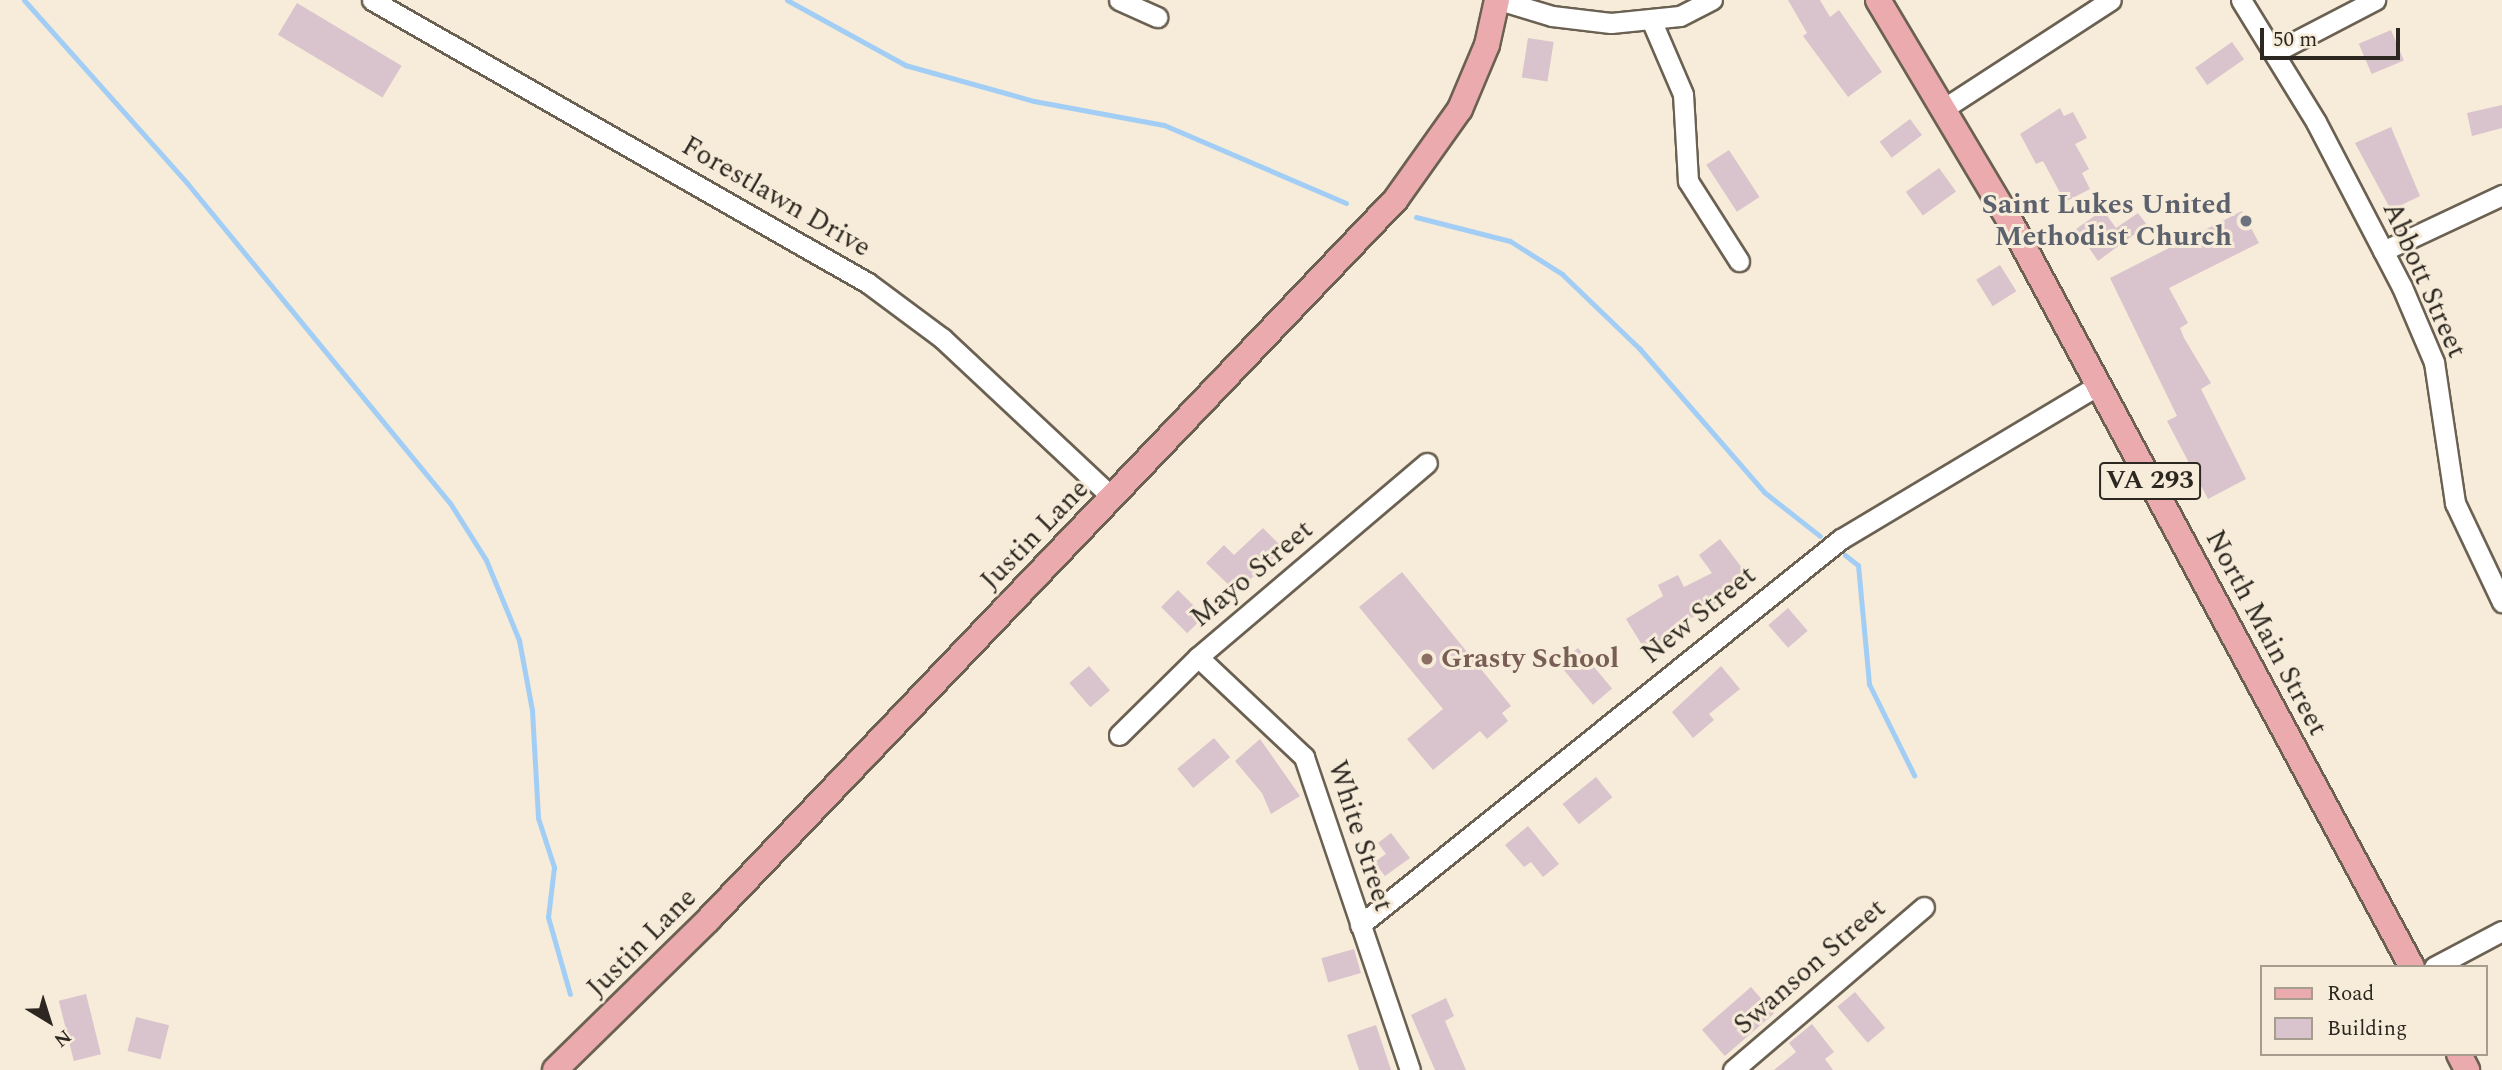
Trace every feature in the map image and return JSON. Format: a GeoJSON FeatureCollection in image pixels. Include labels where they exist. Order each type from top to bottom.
{"type":"FeatureCollection","features":[{"type":"Feature","properties":{"kind":"main road","name":"Justin Lane"},"geometry":{"type":"LineString","coordinates":[[555,1070],[709,919],[1413,178],[1474,81],[1498,0]]}},
{"type":"Feature","properties":{"kind":"main road","name":"North Main Street"},"geometry":{"type":"LineString","coordinates":[[1878,0],[1943,109],[2098,385],[2411,965]]}},
{"type":"Feature","properties":{"kind":"street","name":"Forestlawn Drive"},"geometry":{"type":"LineString","coordinates":[[373,0],[868,283],[942,338],[1112,497]]}},
{"type":"Feature","properties":{"kind":"street"},"geometry":{"type":"LineString","coordinates":[[1119,0],[1157,17]]}},
{"type":"Feature","properties":{"kind":"street"},"geometry":{"type":"LineString","coordinates":[[1498,0],[1574,20],[1652,22],[1712,0]]}},
{"type":"Feature","properties":{"kind":"street"},"geometry":{"type":"LineString","coordinates":[[1943,109],[2111,0]]}},
{"type":"Feature","properties":{"kind":"street","name":"Abbott Street"},"geometry":{"type":"LineString","coordinates":[[2241,0],[2275,52],[2383,251],[2434,362],[2447,476],[2473,547],[2502,603]]}},
{"type":"Feature","properties":{"kind":"street"},"geometry":{"type":"LineString","coordinates":[[2275,52],[2375,0]]}},
{"type":"Feature","properties":{"kind":"street"},"geometry":{"type":"LineString","coordinates":[[1652,22],[1684,94],[1688,181],[1740,261]]}},
{"type":"Feature","properties":{"kind":"street"},"geometry":{"type":"LineString","coordinates":[[2383,251],[2502,195]]}},
{"type":"Feature","properties":{"kind":"street","name":"New Street"},"geometry":{"type":"LineString","coordinates":[[1360,925],[1840,539],[2098,385]]}},
{"type":"Feature","properties":{"kind":"street","name":"Mayo Street"},"geometry":{"type":"LineString","coordinates":[[1119,734],[1198,657],[1427,463]]}},
{"type":"Feature","properties":{"kind":"street","name":"White Street"},"geometry":{"type":"LineString","coordinates":[[1198,657],[1304,757],[1410,1070]]}},
{"type":"Feature","properties":{"kind":"street","name":"Swanson Street"},"geometry":{"type":"LineString","coordinates":[[1733,1070],[1924,906]]}},
{"type":"Feature","properties":{"kind":"street"},"geometry":{"type":"LineString","coordinates":[[2438,965],[2502,931]]}},
{"type":"Feature","properties":{"kind":"building"},"geometry":{"type":"Polygon","coordinates":[[[1788,0],[1820,0],[1830,17],[1839,10],[1882,72],[1848,97],[1803,36],[1807,33],[1788,0]]]}},
{"type":"Feature","properties":{"kind":"building"},"geometry":{"type":"Polygon","coordinates":[[[297,3],[402,66],[383,98],[278,35],[297,3]]]}},
{"type":"Feature","properties":{"kind":"building"},"geometry":{"type":"Polygon","coordinates":[[[2391,30],[2404,60],[2372,74],[2359,44],[2391,30]]]}},
{"type":"Feature","properties":{"kind":"building"},"geometry":{"type":"Polygon","coordinates":[[[1528,38],[1554,42],[1547,82],[1522,78],[1528,38]]]}},
{"type":"Feature","properties":{"kind":"building"},"geometry":{"type":"Polygon","coordinates":[[[2232,42],[2244,59],[2207,85],[2195,68],[2232,42]]]}},
{"type":"Feature","properties":{"kind":"building"},"geometry":{"type":"Polygon","coordinates":[[[2502,105],[2502,128],[2472,136],[2467,113],[2502,105]]]}},
{"type":"Feature","properties":{"kind":"building"},"geometry":{"type":"Polygon","coordinates":[[[2060,108],[2064,116],[2073,112],[2087,138],[2075,144],[2089,169],[2082,173],[2090,189],[2065,202],[2043,161],[2036,164],[2020,134],[2060,108]]]}},
{"type":"Feature","properties":{"kind":"building"},"geometry":{"type":"Polygon","coordinates":[[[1910,119],[1922,135],[1892,158],[1880,142],[1910,119]]]}},
{"type":"Feature","properties":{"kind":"building"},"geometry":{"type":"Polygon","coordinates":[[[2391,127],[2420,196],[2391,210],[2355,143],[2391,127]]]}},
{"type":"Feature","properties":{"kind":"building"},"geometry":{"type":"Polygon","coordinates":[[[1729,150],[1759,197],[1737,212],[1706,165],[1729,150]]]}},
{"type":"Feature","properties":{"kind":"building"},"geometry":{"type":"Polygon","coordinates":[[[1939,168],[1956,191],[1923,216],[1906,192],[1939,168]]]}},
{"type":"Feature","properties":{"kind":"building"},"geometry":{"type":"Polygon","coordinates":[[[2103,210],[2116,228],[2138,213],[2147,225],[2098,261],[2076,229],[2103,210]]]}},
{"type":"Feature","properties":{"kind":"building"},"geometry":{"type":"Polygon","coordinates":[[[2242,211],[2259,243],[2169,288],[2188,323],[2180,328],[2184,338],[2211,383],[2201,389],[2246,479],[2208,499],[2167,421],[2177,416],[2110,278],[2242,211]]]}},
{"type":"Feature","properties":{"kind":"building"},"geometry":{"type":"Polygon","coordinates":[[[2000,265],[2016,291],[1993,306],[1976,280],[2000,265]]]}},
{"type":"Feature","properties":{"kind":"building"},"geometry":{"type":"Polygon","coordinates":[[[1263,528],[1284,549],[1236,592],[1206,563],[1224,545],[1234,555],[1263,528]]]}},
{"type":"Feature","properties":{"kind":"building"},"geometry":{"type":"Polygon","coordinates":[[[1720,539],[1749,577],[1708,609],[1663,633],[1670,645],[1650,658],[1626,619],[1663,596],[1658,585],[1678,575],[1684,587],[1712,573],[1699,555],[1720,539]]]}},
{"type":"Feature","properties":{"kind":"building"},"geometry":{"type":"Polygon","coordinates":[[[1402,572],[1511,706],[1502,713],[1508,721],[1487,739],[1480,731],[1433,770],[1407,739],[1443,709],[1359,607],[1402,572]]]}},
{"type":"Feature","properties":{"kind":"building"},"geometry":{"type":"Polygon","coordinates":[[[1178,590],[1204,616],[1187,633],[1161,607],[1178,590]]]}},
{"type":"Feature","properties":{"kind":"building"},"geometry":{"type":"Polygon","coordinates":[[[1788,608],[1808,631],[1788,648],[1768,625],[1788,608]]]}},
{"type":"Feature","properties":{"kind":"building"},"geometry":{"type":"Polygon","coordinates":[[[1578,648],[1612,689],[1593,705],[1559,664],[1578,648]]]}},
{"type":"Feature","properties":{"kind":"building"},"geometry":{"type":"Polygon","coordinates":[[[1089,666],[1110,690],[1090,707],[1069,683],[1089,666]]]}},
{"type":"Feature","properties":{"kind":"building"},"geometry":{"type":"Polygon","coordinates":[[[1721,666],[1740,689],[1709,714],[1714,720],[1693,738],[1672,712],[1721,666]]]}},
{"type":"Feature","properties":{"kind":"building"},"geometry":{"type":"Polygon","coordinates":[[[1214,738],[1230,757],[1193,788],[1177,769],[1214,738]]]}},
{"type":"Feature","properties":{"kind":"building"},"geometry":{"type":"Polygon","coordinates":[[[1260,739],[1300,796],[1271,814],[1262,793],[1235,761],[1260,739]]]}},
{"type":"Feature","properties":{"kind":"building"},"geometry":{"type":"Polygon","coordinates":[[[1596,777],[1612,797],[1579,824],[1563,804],[1596,777]]]}},
{"type":"Feature","properties":{"kind":"building"},"geometry":{"type":"Polygon","coordinates":[[[1528,826],[1559,864],[1543,877],[1531,862],[1524,867],[1505,845],[1528,826]]]}},
{"type":"Feature","properties":{"kind":"building"},"geometry":{"type":"Polygon","coordinates":[[[1391,833],[1410,858],[1385,876],[1374,862],[1386,854],[1378,843],[1391,833]]]}},
{"type":"Feature","properties":{"kind":"building"},"geometry":{"type":"Polygon","coordinates":[[[1354,949],[1361,973],[1328,982],[1321,958],[1354,949]]]}},
{"type":"Feature","properties":{"kind":"building"},"geometry":{"type":"Polygon","coordinates":[[[1751,987],[1774,1013],[1725,1056],[1702,1030],[1751,987]]]}},
{"type":"Feature","properties":{"kind":"building"},"geometry":{"type":"Polygon","coordinates":[[[1855,992],[1885,1028],[1868,1043],[1837,1007],[1855,992]]]}},
{"type":"Feature","properties":{"kind":"building"},"geometry":{"type":"Polygon","coordinates":[[[86,994],[101,1054],[74,1061],[59,1001],[86,994]]]}},
{"type":"Feature","properties":{"kind":"building"},"geometry":{"type":"Polygon","coordinates":[[[1446,998],[1454,1016],[1445,1021],[1466,1070],[1435,1070],[1411,1015],[1446,998]]]}},
{"type":"Feature","properties":{"kind":"building"},"geometry":{"type":"Polygon","coordinates":[[[136,1017],[169,1025],[161,1059],[128,1051],[136,1017]]]}},
{"type":"Feature","properties":{"kind":"building"},"geometry":{"type":"Polygon","coordinates":[[[1812,1024],[1834,1052],[1825,1059],[1833,1070],[1774,1070],[1796,1052],[1789,1043],[1812,1024]]]}},
{"type":"Feature","properties":{"kind":"building"},"geometry":{"type":"Polygon","coordinates":[[[1376,1025],[1391,1070],[1359,1070],[1347,1035],[1376,1025]]]}},
{"type":"Feature","properties":{"kind":"waterway"},"geometry":{"type":"LineString","coordinates":[[24,0],[187,183],[450,503],[486,560],[519,640],[532,710],[538,818],[554,867],[548,917],[570,994]]}},
{"type":"Feature","properties":{"kind":"waterway"},"geometry":{"type":"LineString","coordinates":[[787,0],[905,65],[1034,101],[1164,125],[1346,203]]}},
{"type":"Feature","properties":{"kind":"waterway"},"geometry":{"type":"LineString","coordinates":[[1416,217],[1510,241],[1562,274],[1639,348],[1764,492],[1820,536]]}},
{"type":"Feature","properties":{"kind":"waterway"},"geometry":{"type":"LineString","coordinates":[[1845,555],[1858,565],[1869,684],[1914,775]]}},
{"type":"Feature","properties":{"kind":"place","name":"Saint Lukes United Methodist Church"},"geometry":{"type":"Point","coordinates":[2246,221]}},
{"type":"Feature","properties":{"kind":"place","name":"Grasty School"},"geometry":{"type":"Point","coordinates":[1427,659]}}]}
